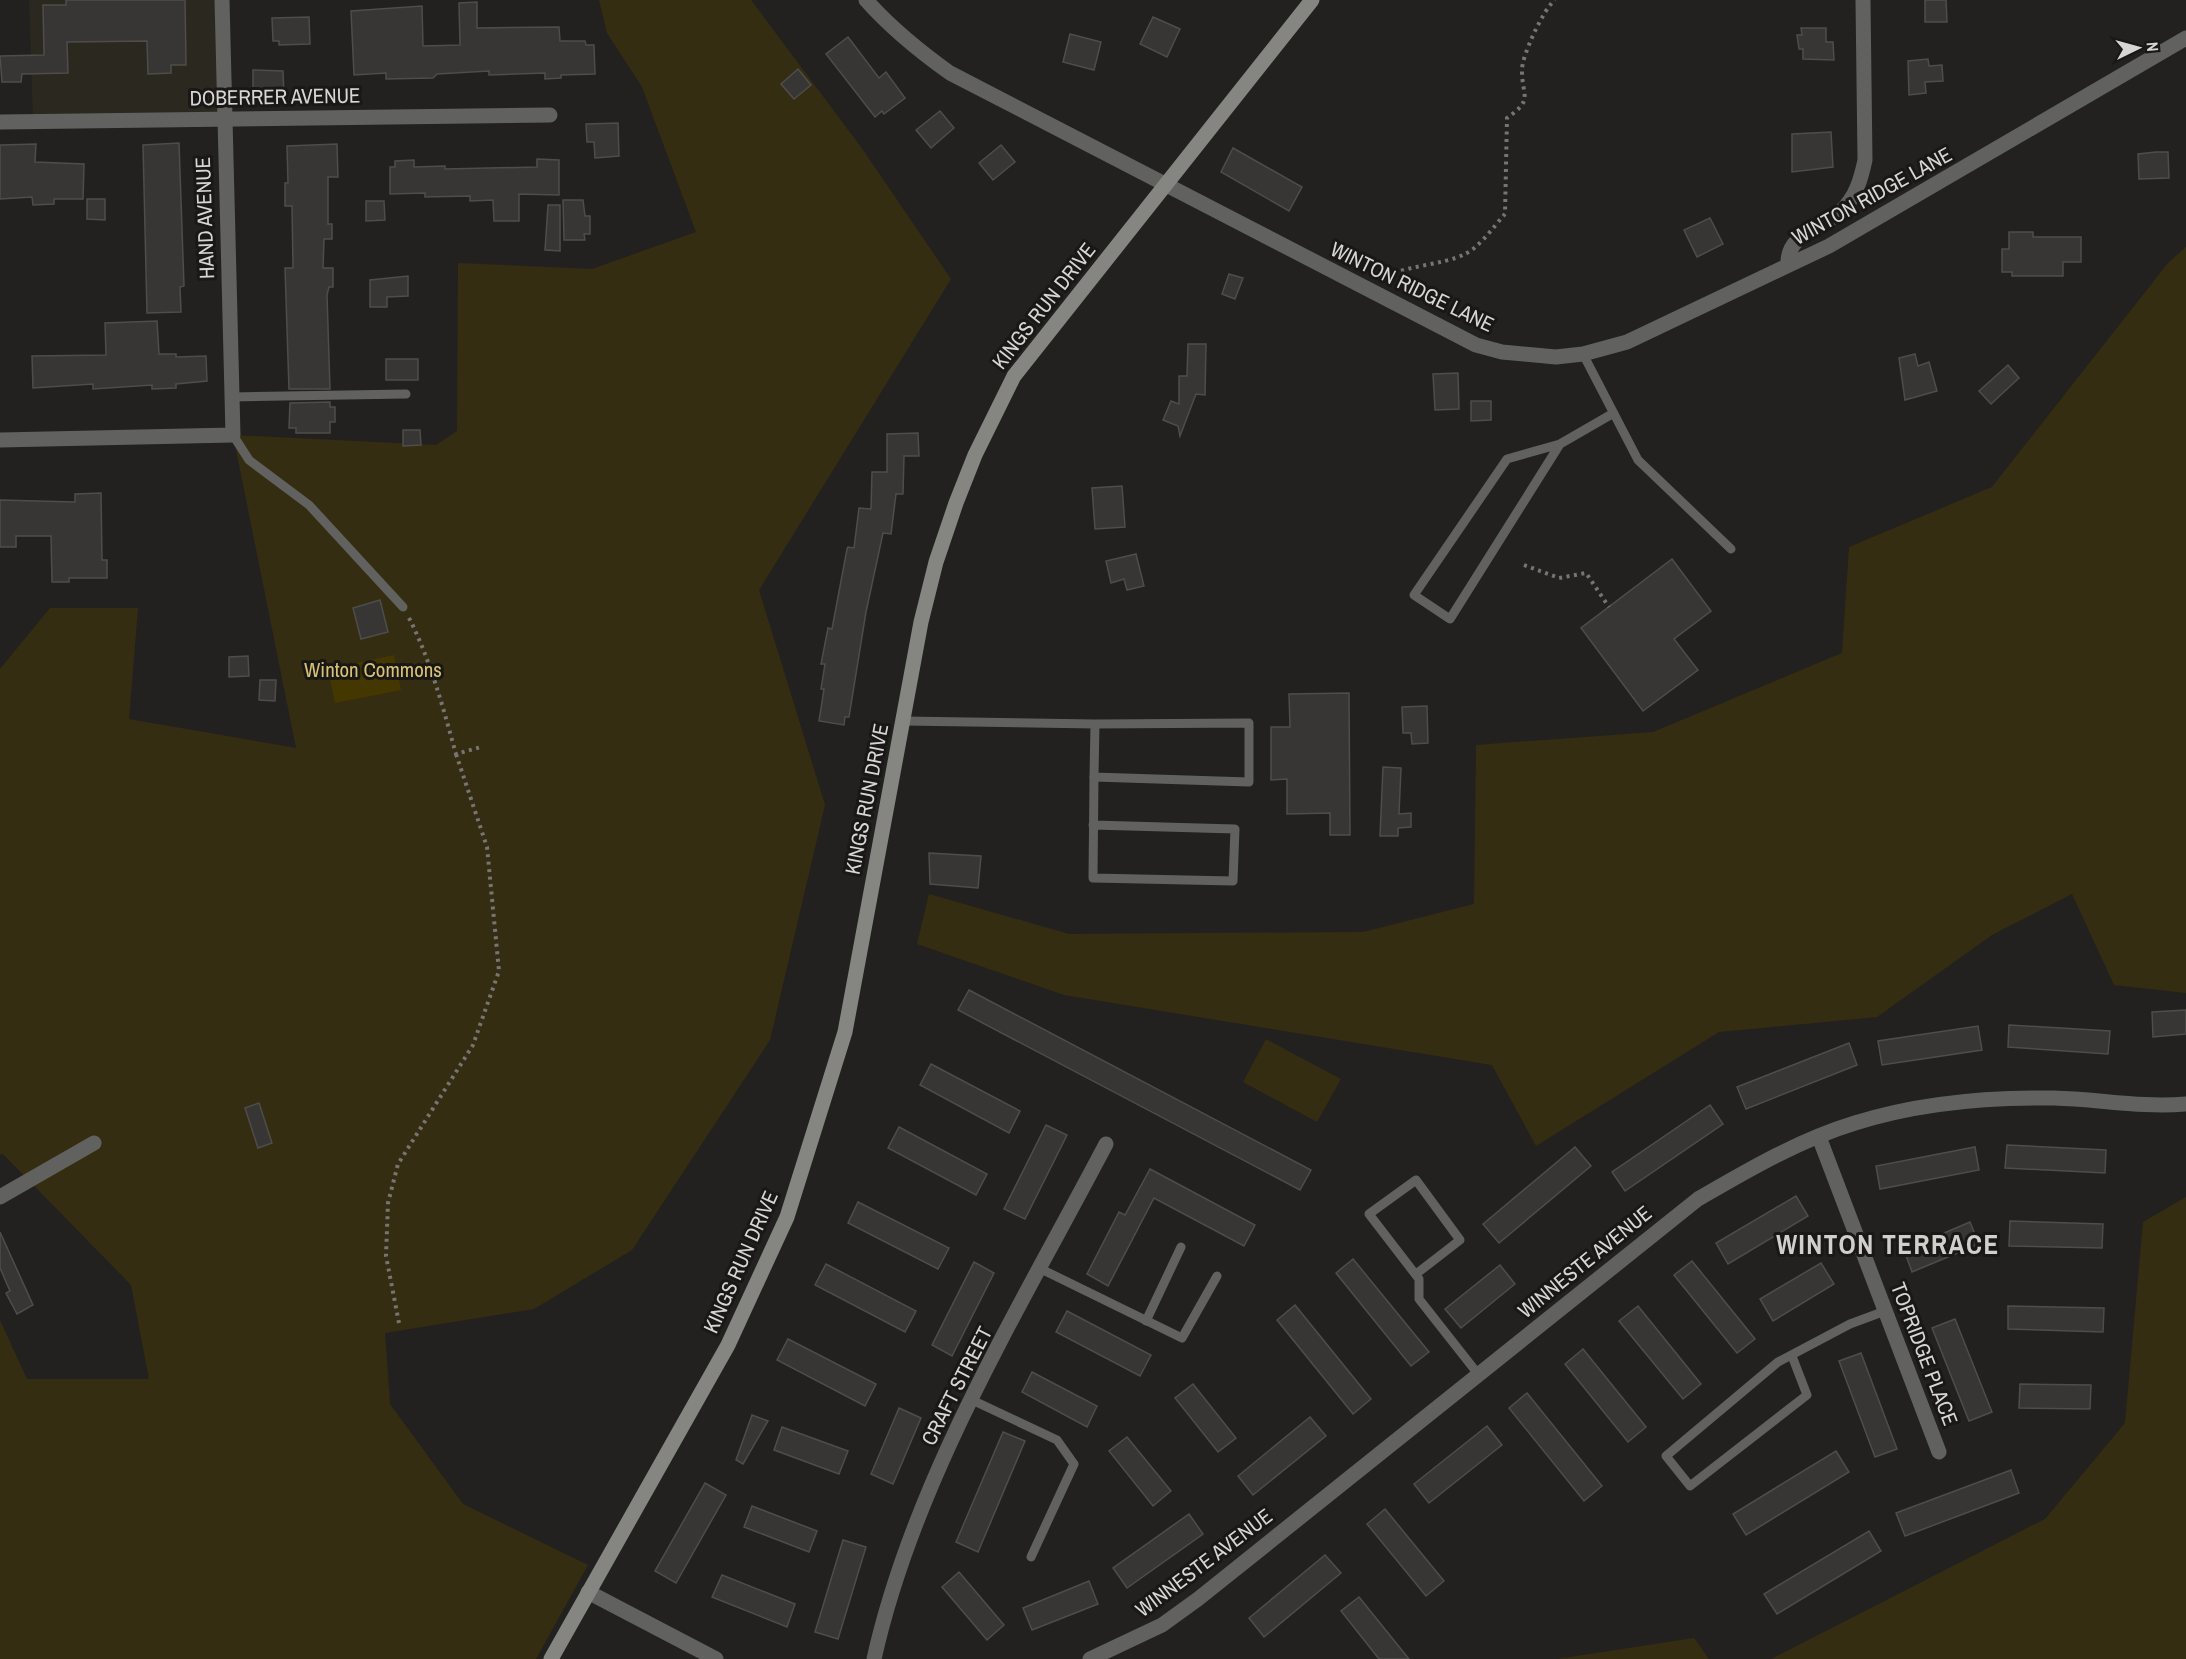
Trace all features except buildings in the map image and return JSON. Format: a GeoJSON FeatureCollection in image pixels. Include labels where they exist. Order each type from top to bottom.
{"type":"FeatureCollection","features":[{"type":"Feature","properties":{"kind":"street","name":"HAND AVENUE"},"geometry":{"type":"LineString","coordinates":[[222,0],[223,119],[233,435]]}},
{"type":"Feature","properties":{"kind":"street","name":"WINTON RIDGE LANE"},"geometry":{"type":"LineString","coordinates":[[866,0],[912,45],[950,73],[1476,345],[1529,356],[1583,354],[1627,342],[1829,246],[1950,178],[2186,38]]}},
{"type":"Feature","properties":{"kind":"street","name":"KINGS RUN DRIVE"},"geometry":{"type":"LineString","coordinates":[[551,1659],[728,1345],[787,1217],[844,1032],[921,622],[936,562],[975,455],[1014,376],[1312,0]]}},
{"type":"Feature","properties":{"kind":"street"},"geometry":{"type":"LineString","coordinates":[[1788,265],[1788,259],[1802,235],[1827,222],[1842,210],[1854,195],[1861,178],[1865,160],[1863,0]]}},
{"type":"Feature","properties":{"kind":"street","name":"DOBERRER AVENUE"},"geometry":{"type":"LineString","coordinates":[[0,122],[550,115]]}},
{"type":"Feature","properties":{"kind":"street"},"geometry":{"type":"LineString","coordinates":[[0,440],[233,435]]}},
{"type":"Feature","properties":{"kind":"street","name":"WINNESTE AVENUE"},"geometry":{"type":"LineString","coordinates":[[1090,1659],[1162,1625],[1189,1605],[1698,1199],[1745,1172],[1819,1137],[1888,1114],[1992,1100],[2053,1098],[2139,1105],[2186,1104]]}},
{"type":"Feature","properties":{"kind":"street","name":"TOPRIDGE PLACE"},"geometry":{"type":"LineString","coordinates":[[1819,1137],[1939,1452]]}},
{"type":"Feature","properties":{"kind":"street"},"geometry":{"type":"LineString","coordinates":[[0,1197],[94,1143]]}},
{"type":"Feature","properties":{"kind":"street","name":"CRAFT STREET"},"geometry":{"type":"LineString","coordinates":[[874,1659],[892,1591],[935,1476],[972,1400],[1106,1144]]}},
{"type":"Feature","properties":{"kind":"street"},"geometry":{"type":"LineString","coordinates":[[588,1592],[716,1659]]}},
{"type":"Feature","properties":{"kind":"lane"},"geometry":{"type":"LineString","coordinates":[[1583,354],[1612,414],[1638,460],[1731,549]]}},
{"type":"Feature","properties":{"kind":"lane"},"geometry":{"type":"LineString","coordinates":[[232,397],[406,394]]}},
{"type":"Feature","properties":{"kind":"lane"},"geometry":{"type":"LineString","coordinates":[[1560,444],[1450,619],[1414,595],[1507,459],[1560,444],[1612,414]]}},
{"type":"Feature","properties":{"kind":"lane"},"geometry":{"type":"LineString","coordinates":[[233,435],[249,460],[309,505],[403,607]]}},
{"type":"Feature","properties":{"kind":"lane"},"geometry":{"type":"LineString","coordinates":[[904,721],[1095,724],[1250,723],[1249,782],[1094,777]]}},
{"type":"Feature","properties":{"kind":"lane"},"geometry":{"type":"LineString","coordinates":[[1093,825],[1235,829],[1233,881],[1093,879],[1093,825],[1095,724]]}},
{"type":"Feature","properties":{"kind":"lane"},"geometry":{"type":"LineString","coordinates":[[1416,1274],[1460,1240],[1416,1180],[1369,1214],[1419,1279],[1419,1299],[1478,1374]]}},
{"type":"Feature","properties":{"kind":"lane"},"geometry":{"type":"LineString","coordinates":[[1146,1321],[1181,1247]]}},
{"type":"Feature","properties":{"kind":"lane"},"geometry":{"type":"LineString","coordinates":[[1041,1269],[1182,1338],[1217,1276]]}},
{"type":"Feature","properties":{"kind":"lane"},"geometry":{"type":"LineString","coordinates":[[1792,1356],[1807,1395],[1690,1486],[1666,1456],[1778,1362],[1850,1324],[1885,1311]]}},
{"type":"Feature","properties":{"kind":"lane"},"geometry":{"type":"LineString","coordinates":[[972,1400],[1057,1440],[1074,1464],[1031,1557]]}},
{"type":"Feature","properties":{"kind":"path"},"geometry":{"type":"LineString","coordinates":[[1370,291],[1386,275],[1421,268],[1467,254],[1505,214],[1507,118],[1521,108],[1526,92],[1521,70],[1531,40],[1555,0]]}},
{"type":"Feature","properties":{"kind":"path"},"geometry":{"type":"LineString","coordinates":[[1524,564],[1558,579],[1586,573],[1609,607]]}},
{"type":"Feature","properties":{"kind":"path"},"geometry":{"type":"LineString","coordinates":[[399,1323],[386,1256],[388,1203],[398,1164],[473,1045],[500,971],[487,847],[424,650],[403,607]]}},
{"type":"Feature","properties":{"kind":"path"},"geometry":{"type":"LineString","coordinates":[[456,754],[481,747]]}},
{"type":"Feature","properties":{"kind":"shaded area"},"geometry":{"type":"Polygon","coordinates":[[[29,0],[222,0],[223,119],[33,122],[29,0]]]}},
{"type":"Feature","properties":{"kind":"shaded area"},"geometry":{"type":"Polygon","coordinates":[[[394,655],[401,690],[335,703],[328,669],[394,655]]]}},
{"type":"Feature","properties":{"kind":"green space","name":"Winton Commons"},"geometry":{"type":"Polygon","coordinates":[[[599,0],[751,0],[861,147],[951,279],[759,590],[825,805],[770,1040],[632,1250],[534,1309],[385,1333],[390,1404],[463,1504],[588,1565],[536,1659],[0,1659],[0,1320],[27,1379],[149,1379],[131,1285],[3,1154],[0,1155],[0,669],[50,608],[138,608],[129,719],[296,748],[233,435],[436,445],[457,431],[458,263],[592,269],[696,232],[642,87],[607,33],[599,0]]]}},
{"type":"Feature","properties":{"kind":"green space"},"geometry":{"type":"Polygon","coordinates":[[[2186,247],[2186,993],[2114,985],[2072,894],[1992,935],[1877,1017],[1719,1032],[1536,1146],[1492,1065],[1064,995],[917,944],[929,894],[1069,934],[1363,932],[1474,904],[1476,745],[1653,732],[1842,653],[1849,547],[1992,487],[2168,263],[2186,247]]]}},
{"type":"Feature","properties":{"kind":"green space"},"geometry":{"type":"Polygon","coordinates":[[[1266,1039],[1341,1079],[1317,1122],[1243,1082],[1266,1039]]]}},
{"type":"Feature","properties":{"kind":"green space"},"geometry":{"type":"Polygon","coordinates":[[[2186,1197],[2186,1659],[1771,1659],[2045,1519],[2125,1423],[2143,1222],[2186,1197]]]}},
{"type":"Feature","properties":{"kind":"green space"},"geometry":{"type":"Polygon","coordinates":[[[1694,1638],[1709,1659],[1557,1659],[1694,1638]]]}},
{"type":"Feature","properties":{"kind":"district","name":"WINTON TERRACE"},"geometry":{"type":"Point","coordinates":[1888,1245]}}]}
